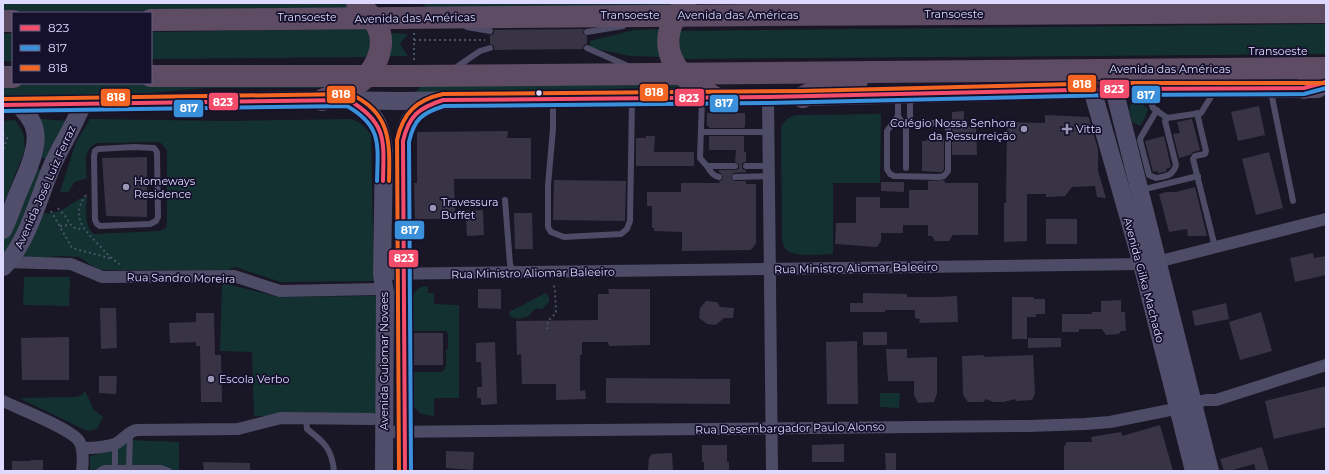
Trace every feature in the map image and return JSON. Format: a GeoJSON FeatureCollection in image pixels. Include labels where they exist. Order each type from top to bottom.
{"type":"FeatureCollection","features":[{"type":"Feature","properties":{"kind":"highway"},"geometry":{"type":"LineString","coordinates":[[322,100],[344,92],[357,85],[371,69],[379,55],[381,46],[377,25],[357,3]]}},
{"type":"Feature","properties":{"kind":"highway"},"geometry":{"type":"LineString","coordinates":[[1072,3],[1124,13]]}},
{"type":"Feature","properties":{"kind":"highway","name":"Avenida das Américas"},"geometry":{"type":"LineString","coordinates":[[152,20],[377,25],[676,18],[1326,12]]}},
{"type":"Feature","properties":{"kind":"highway"},"geometry":{"type":"LineString","coordinates":[[676,18],[668,40],[668,49],[672,59],[677,67],[708,97]]}},
{"type":"Feature","properties":{"kind":"highway","name":"Avenida das Américas"},"geometry":{"type":"LineString","coordinates":[[152,76],[371,69],[421,76],[677,67],[883,72],[1326,68]]}},
{"type":"Feature","properties":{"kind":"highway"},"geometry":{"type":"LineString","coordinates":[[803,97],[815,91],[861,80],[883,72]]}},
{"type":"Feature","properties":{"kind":"highway"},"geometry":{"type":"LineString","coordinates":[[1304,88],[1326,82]]}},
{"type":"Feature","properties":{"kind":"street","name":"Avenida das Américas"},"geometry":{"type":"LineString","coordinates":[[11,105],[322,100],[400,101],[708,97],[768,98],[1146,88],[1326,89]]}},
{"type":"Feature","properties":{"kind":"street","name":"Avenida Gilka Machado"},"geometry":{"type":"LineString","coordinates":[[1092,89],[1149,263],[1190,408],[1210,471]]}},
{"type":"Feature","properties":{"kind":"street","name":"Avenida Gilka Machado"},"geometry":{"type":"LineString","coordinates":[[1114,89],[1140,191],[1149,263]]}},
{"type":"Feature","properties":{"kind":"street"},"geometry":{"type":"LineString","coordinates":[[768,98],[772,471]]}},
{"type":"Feature","properties":{"kind":"street","name":"Avenida Guiomar Novaes"},"geometry":{"type":"LineString","coordinates":[[349,100],[364,107],[373,116],[380,127],[384,151],[381,282],[385,293],[378,425],[384,471]]}},
{"type":"Feature","properties":{"kind":"street","name":"Avenida Guiomar Novaes"},"geometry":{"type":"LineString","coordinates":[[405,471],[403,141],[408,121],[415,113],[428,105],[443,100]]}},
{"type":"Feature","properties":{"kind":"street","name":"Avenida José Luiz Ferraz"},"geometry":{"type":"LineString","coordinates":[[6,265],[16,253],[51,168],[82,104]]}},
{"type":"Feature","properties":{"kind":"street","name":"Avenida José Luiz Ferraz"},"geometry":{"type":"LineString","coordinates":[[5,219],[29,163],[35,143],[35,132],[30,118],[11,105]]}},
{"type":"Feature","properties":{"kind":"street"},"geometry":{"type":"LineString","coordinates":[[29,163],[38,161],[47,164],[51,168]]}},
{"type":"Feature","properties":{"kind":"street","name":"Rua Ministro Aliomar Baleeiro"},"geometry":{"type":"LineString","coordinates":[[381,282],[403,274],[1149,263],[1326,219]]}},
{"type":"Feature","properties":{"kind":"street","name":"Rua Sandro Moreira"},"geometry":{"type":"LineString","coordinates":[[6,265],[64,263],[78,266],[102,277],[234,276],[280,291],[381,282]]}},
{"type":"Feature","properties":{"kind":"street","name":"Rua Desembargador Paulo Alonso"},"geometry":{"type":"LineString","coordinates":[[130,432],[137,430],[238,429],[274,419],[306,418],[378,425],[404,432],[1085,424],[1110,422],[1190,408],[1210,408],[1216,400],[1326,365]]}},
{"type":"Feature","properties":{"kind":"street"},"geometry":{"type":"LineString","coordinates":[[3,400],[75,436],[80,442],[82,448],[82,471]]}},
{"type":"Feature","properties":{"kind":"street","name":"Avenida Gilka Machado"},"geometry":{"type":"LineString","coordinates":[[1190,408],[1194,471]]}},
{"type":"Feature","properties":{"kind":"street"},"geometry":{"type":"LineString","coordinates":[[82,448],[115,444],[130,432]]}},
{"type":"Feature","properties":{"kind":"lane","name":"Transoeste"},"geometry":{"type":"LineString","coordinates":[[587,28],[626,25]]}},
{"type":"Feature","properties":{"kind":"lane"},"geometry":{"type":"LineString","coordinates":[[460,26],[491,29]]}},
{"type":"Feature","properties":{"kind":"lane"},"geometry":{"type":"LineString","coordinates":[[458,66],[480,51],[490,48]]}},
{"type":"Feature","properties":{"kind":"lane"},"geometry":{"type":"LineString","coordinates":[[587,48],[631,66],[613,66]]}},
{"type":"Feature","properties":{"kind":"lane"},"geometry":{"type":"LineString","coordinates":[[450,66],[473,66]]}},
{"type":"Feature","properties":{"kind":"lane"},"geometry":{"type":"LineString","coordinates":[[1146,88],[1153,108],[1167,118],[1201,112],[1216,88]]}},
{"type":"Feature","properties":{"kind":"lane"},"geometry":{"type":"LineString","coordinates":[[1270,88],[1293,201]]}},
{"type":"Feature","properties":{"kind":"lane"},"geometry":{"type":"LineString","coordinates":[[898,116],[908,126],[943,123],[948,126],[948,172],[944,176],[897,176],[890,174],[887,169],[887,131],[898,116],[904,94]]}},
{"type":"Feature","properties":{"kind":"lane"},"geometry":{"type":"LineString","coordinates":[[904,94],[908,126],[906,168]]}},
{"type":"Feature","properties":{"kind":"lane"},"geometry":{"type":"LineString","coordinates":[[708,97],[701,132],[700,158],[712,173],[719,177]]}},
{"type":"Feature","properties":{"kind":"lane"},"geometry":{"type":"LineString","coordinates":[[553,99],[553,129],[548,184],[548,227],[551,232],[564,237],[621,234],[627,230],[630,221],[632,98]]}},
{"type":"Feature","properties":{"kind":"lane"},"geometry":{"type":"LineString","coordinates":[[1157,110],[1140,140],[1149,174],[1156,178],[1171,174],[1176,165],[1165,122],[1167,118]]}},
{"type":"Feature","properties":{"kind":"lane"},"geometry":{"type":"LineString","coordinates":[[1197,113],[1206,150],[1205,154],[1195,156],[1193,159],[1215,247]]}},
{"type":"Feature","properties":{"kind":"lane"},"geometry":{"type":"LineString","coordinates":[[701,132],[769,132]]}},
{"type":"Feature","properties":{"kind":"lane"},"geometry":{"type":"LineString","coordinates":[[154,148],[157,152],[158,217],[156,221],[150,224],[100,226],[97,224],[95,220],[94,179],[94,156],[95,151],[98,149],[154,148]]}},
{"type":"Feature","properties":{"kind":"lane"},"geometry":{"type":"LineString","coordinates":[[707,166],[735,166]]}},
{"type":"Feature","properties":{"kind":"lane"},"geometry":{"type":"LineString","coordinates":[[746,166],[769,171]]}},
{"type":"Feature","properties":{"kind":"lane"},"geometry":{"type":"LineString","coordinates":[[735,177],[769,171]]}},
{"type":"Feature","properties":{"kind":"lane"},"geometry":{"type":"LineString","coordinates":[[1140,191],[1198,176]]}},
{"type":"Feature","properties":{"kind":"lane"},"geometry":{"type":"LineString","coordinates":[[86,181],[94,179]]}},
{"type":"Feature","properties":{"kind":"lane"},"geometry":{"type":"LineString","coordinates":[[87,194],[94,195]]}},
{"type":"Feature","properties":{"kind":"lane"},"geometry":{"type":"LineString","coordinates":[[505,200],[510,264],[513,273]]}},
{"type":"Feature","properties":{"kind":"lane"},"geometry":{"type":"LineString","coordinates":[[306,418],[307,429],[319,438],[330,450],[334,471]]}},
{"type":"Feature","properties":{"kind":"lane"},"geometry":{"type":"LineString","coordinates":[[129,468],[130,432]]}},
{"type":"Feature","properties":{"kind":"lane"},"geometry":{"type":"LineString","coordinates":[[115,444],[115,468]]}},
{"type":"Feature","properties":{"kind":"lane"},"geometry":{"type":"LineString","coordinates":[[99,471],[104,468],[164,468],[169,471]]}},
{"type":"Feature","properties":{"kind":"path"},"geometry":{"type":"LineString","coordinates":[[414,32],[414,61]]}},
{"type":"Feature","properties":{"kind":"path"},"geometry":{"type":"LineString","coordinates":[[414,40],[490,40]]}},
{"type":"Feature","properties":{"kind":"path"},"geometry":{"type":"LineString","coordinates":[[3,134],[7,138],[3,151]]}},
{"type":"Feature","properties":{"kind":"path"},"geometry":{"type":"LineString","coordinates":[[87,194],[80,203],[79,217],[84,230],[119,264],[142,277]]}},
{"type":"Feature","properties":{"kind":"path"},"geometry":{"type":"LineString","coordinates":[[58,208],[66,216],[70,225]]}},
{"type":"Feature","properties":{"kind":"path"},"geometry":{"type":"LineString","coordinates":[[51,211],[72,248],[115,260]]}},
{"type":"Feature","properties":{"kind":"path"},"geometry":{"type":"LineString","coordinates":[[60,226],[70,225],[77,229],[84,230]]}},
{"type":"Feature","properties":{"kind":"path"},"geometry":{"type":"LineString","coordinates":[[547,329],[548,321],[556,313],[555,290],[550,272]]}},
{"type":"Feature","properties":{"kind":"green space"},"geometry":{"type":"Polygon","coordinates":[[[3,3],[350,3],[362,10],[3,11],[3,3]]]}},
{"type":"Feature","properties":{"kind":"green space"},"geometry":{"type":"Polygon","coordinates":[[[423,3],[677,3],[674,7],[428,10],[423,3]]]}},
{"type":"Feature","properties":{"kind":"green space"},"geometry":{"type":"Polygon","coordinates":[[[1326,24],[1326,54],[679,59],[677,31],[1326,24]]]}},
{"type":"Feature","properties":{"kind":"green space"},"geometry":{"type":"Polygon","coordinates":[[[372,29],[374,57],[152,59],[152,32],[372,29]]]}},
{"type":"Feature","properties":{"kind":"green space"},"geometry":{"type":"Polygon","coordinates":[[[661,29],[662,57],[631,56],[590,48],[590,41],[634,30],[661,29]]]}},
{"type":"Feature","properties":{"kind":"green space"},"geometry":{"type":"Polygon","coordinates":[[[12,33],[12,61],[3,61],[3,34],[12,33]]]}},
{"type":"Feature","properties":{"kind":"green space"},"geometry":{"type":"Polygon","coordinates":[[[386,33],[408,34],[400,44],[408,56],[387,56],[386,33]]]}},
{"type":"Feature","properties":{"kind":"green space"},"geometry":{"type":"Polygon","coordinates":[[[678,78],[689,87],[414,94],[425,81],[678,78]]]}},
{"type":"Feature","properties":{"kind":"green space"},"geometry":{"type":"Polygon","coordinates":[[[3,83],[152,83],[334,87],[207,88],[107,95],[3,96],[3,83]]]}},
{"type":"Feature","properties":{"kind":"green space"},"geometry":{"type":"Polygon","coordinates":[[[1131,103],[1141,103],[1148,109],[1140,126],[1132,122],[1129,110],[1131,103]]]}},
{"type":"Feature","properties":{"kind":"green space"},"geometry":{"type":"Polygon","coordinates":[[[881,114],[880,183],[833,183],[833,254],[803,255],[788,251],[784,246],[782,238],[781,127],[783,124],[790,117],[798,115],[881,114]]]}},
{"type":"Feature","properties":{"kind":"green space"},"geometry":{"type":"Polygon","coordinates":[[[40,119],[67,121],[47,160],[39,156],[44,133],[40,119]]]}},
{"type":"Feature","properties":{"kind":"green space"},"geometry":{"type":"Polygon","coordinates":[[[90,119],[228,121],[351,119],[360,123],[371,135],[374,281],[281,282],[235,267],[228,270],[99,270],[79,257],[60,256],[21,259],[37,213],[60,211],[75,201],[87,197],[87,223],[91,231],[95,234],[159,231],[166,228],[167,150],[161,143],[97,143],[89,149],[87,153],[87,178],[75,182],[68,192],[60,192],[76,142],[90,119]]]}},
{"type":"Feature","properties":{"kind":"green space"},"geometry":{"type":"Polygon","coordinates":[[[15,120],[23,132],[25,149],[3,206],[3,121],[15,120]]]}},
{"type":"Feature","properties":{"kind":"green space"},"geometry":{"type":"Polygon","coordinates":[[[36,168],[43,172],[19,237],[3,257],[3,240],[36,168]]]}},
{"type":"Feature","properties":{"kind":"green space"},"geometry":{"type":"Polygon","coordinates":[[[24,277],[70,277],[69,306],[23,305],[24,277]]]}},
{"type":"Feature","properties":{"kind":"green space"},"geometry":{"type":"Polygon","coordinates":[[[222,283],[279,297],[377,296],[378,417],[254,416],[252,352],[220,351],[222,283]]]}},
{"type":"Feature","properties":{"kind":"green space"},"geometry":{"type":"Polygon","coordinates":[[[424,286],[428,287],[428,293],[434,293],[434,304],[459,305],[459,398],[434,398],[434,416],[421,414],[412,405],[412,372],[442,372],[446,365],[446,350],[448,349],[448,334],[446,331],[411,331],[412,299],[418,289],[424,286]]]}},
{"type":"Feature","properties":{"kind":"green space"},"geometry":{"type":"Polygon","coordinates":[[[546,293],[549,297],[549,302],[542,309],[534,309],[530,315],[523,318],[515,318],[510,316],[509,312],[546,293]]]}},
{"type":"Feature","properties":{"kind":"green space"},"geometry":{"type":"Polygon","coordinates":[[[85,391],[94,410],[103,417],[97,429],[89,431],[19,398],[76,397],[82,395],[85,391]]]}},
{"type":"Feature","properties":{"kind":"green space"},"geometry":{"type":"Polygon","coordinates":[[[880,393],[900,393],[899,408],[880,407],[880,393]]]}},
{"type":"Feature","properties":{"kind":"green space"},"geometry":{"type":"Polygon","coordinates":[[[127,440],[179,442],[179,471],[90,471],[90,456],[112,451],[127,440]]]}},
{"type":"Feature","properties":{"kind":"building"},"geometry":{"type":"Polygon","coordinates":[[[584,29],[583,33],[587,36],[587,44],[584,45],[583,49],[494,50],[494,46],[490,44],[490,35],[494,34],[494,30],[584,29]]]}},
{"type":"Feature","properties":{"kind":"building"},"geometry":{"type":"Polygon","coordinates":[[[1259,106],[1265,135],[1238,141],[1231,112],[1259,106]]]}},
{"type":"Feature","properties":{"kind":"building"},"geometry":{"type":"Polygon","coordinates":[[[964,111],[964,126],[976,126],[977,155],[952,155],[952,112],[964,111]]]}},
{"type":"Feature","properties":{"kind":"building"},"geometry":{"type":"Polygon","coordinates":[[[707,113],[745,113],[745,126],[744,128],[709,128],[709,126],[707,126],[707,113]]]}},
{"type":"Feature","properties":{"kind":"building"},"geometry":{"type":"Polygon","coordinates":[[[1045,115],[1089,118],[1098,149],[1098,171],[1106,198],[1097,197],[1095,186],[1072,187],[1065,196],[1046,197],[1046,194],[1027,194],[1027,241],[1004,242],[1007,122],[1045,123],[1045,115]]]}},
{"type":"Feature","properties":{"kind":"building"},"geometry":{"type":"Polygon","coordinates":[[[1192,119],[1200,150],[1179,158],[1173,134],[1180,133],[1177,122],[1192,119]]]}},
{"type":"Feature","properties":{"kind":"building"},"geometry":{"type":"Polygon","coordinates":[[[508,131],[507,138],[531,138],[531,179],[454,179],[455,211],[483,210],[484,235],[467,236],[466,219],[415,219],[414,183],[417,183],[417,132],[508,131]]]}},
{"type":"Feature","properties":{"kind":"building"},"geometry":{"type":"Polygon","coordinates":[[[646,136],[655,136],[654,152],[694,152],[694,166],[636,166],[636,138],[646,138],[646,136]]]}},
{"type":"Feature","properties":{"kind":"building"},"geometry":{"type":"Polygon","coordinates":[[[709,136],[744,136],[744,152],[746,152],[746,162],[742,163],[742,166],[743,170],[746,170],[746,172],[733,173],[731,178],[735,181],[746,181],[746,184],[756,184],[756,243],[752,249],[682,251],[682,232],[654,231],[654,228],[652,228],[652,206],[647,206],[647,192],[681,192],[681,183],[720,183],[719,181],[722,180],[723,176],[719,170],[739,169],[739,164],[735,162],[736,150],[709,150],[709,136]]]}},
{"type":"Feature","properties":{"kind":"building"},"geometry":{"type":"Polygon","coordinates":[[[1164,136],[1171,167],[1166,169],[1167,171],[1165,172],[1153,172],[1145,141],[1164,136]]]}},
{"type":"Feature","properties":{"kind":"building"},"geometry":{"type":"Polygon","coordinates":[[[944,138],[944,169],[942,172],[922,171],[922,141],[927,141],[927,139],[944,138]]]}},
{"type":"Feature","properties":{"kind":"building"},"geometry":{"type":"Polygon","coordinates":[[[1269,152],[1283,208],[1256,215],[1242,159],[1269,152]]]}},
{"type":"Feature","properties":{"kind":"building","name":"Homeways Residence"},"geometry":{"type":"Polygon","coordinates":[[[147,157],[147,217],[106,216],[102,158],[147,157]]]}},
{"type":"Feature","properties":{"kind":"building"},"geometry":{"type":"Polygon","coordinates":[[[554,180],[626,181],[625,221],[553,220],[554,180]]]}},
{"type":"Feature","properties":{"kind":"building"},"geometry":{"type":"Polygon","coordinates":[[[944,180],[945,183],[978,183],[978,235],[953,235],[949,241],[935,241],[932,236],[928,236],[928,225],[903,225],[903,233],[881,233],[881,241],[877,247],[835,244],[836,223],[856,223],[856,197],[880,197],[880,208],[909,208],[909,190],[928,190],[928,181],[944,180]]]}},
{"type":"Feature","properties":{"kind":"building"},"geometry":{"type":"Polygon","coordinates":[[[881,182],[904,182],[904,192],[881,191],[881,182]]]}},
{"type":"Feature","properties":{"kind":"building"},"geometry":{"type":"Polygon","coordinates":[[[1195,187],[1207,236],[1188,236],[1187,229],[1169,232],[1159,194],[1176,192],[1195,187]]]}},
{"type":"Feature","properties":{"kind":"building"},"geometry":{"type":"Polygon","coordinates":[[[514,213],[532,213],[533,249],[515,249],[514,213]]]}},
{"type":"Feature","properties":{"kind":"building"},"geometry":{"type":"Polygon","coordinates":[[[1046,219],[1077,219],[1077,244],[1046,244],[1046,219]]]}},
{"type":"Feature","properties":{"kind":"building"},"geometry":{"type":"Polygon","coordinates":[[[1313,253],[1314,258],[1326,256],[1326,275],[1295,282],[1290,258],[1313,253]]]}},
{"type":"Feature","properties":{"kind":"building"},"geometry":{"type":"Polygon","coordinates":[[[478,289],[501,289],[501,309],[478,308],[478,289]]]}},
{"type":"Feature","properties":{"kind":"building"},"geometry":{"type":"Polygon","coordinates":[[[608,289],[650,289],[650,345],[609,346],[608,342],[582,342],[582,355],[580,355],[580,391],[585,390],[586,399],[556,400],[556,384],[522,384],[521,354],[517,355],[516,321],[598,320],[598,294],[609,294],[608,289]]]}},
{"type":"Feature","properties":{"kind":"building"},"geometry":{"type":"Polygon","coordinates":[[[863,293],[907,294],[907,297],[957,296],[958,322],[919,323],[920,319],[915,318],[915,310],[850,312],[850,303],[863,303],[863,293]]]}},
{"type":"Feature","properties":{"kind":"building"},"geometry":{"type":"Polygon","coordinates":[[[1012,297],[1034,297],[1034,299],[1045,299],[1045,314],[1036,314],[1036,317],[1027,317],[1027,339],[1012,339],[1012,297]]]}},
{"type":"Feature","properties":{"kind":"building"},"geometry":{"type":"Polygon","coordinates":[[[1121,300],[1121,312],[1125,312],[1126,331],[1121,331],[1119,334],[1106,335],[1102,329],[1079,329],[1079,332],[1062,332],[1062,314],[1092,314],[1092,312],[1101,312],[1101,301],[1121,300]]]}},
{"type":"Feature","properties":{"kind":"building"},"geometry":{"type":"Polygon","coordinates":[[[706,301],[717,302],[720,307],[734,308],[733,318],[724,318],[716,325],[707,324],[699,318],[700,308],[706,301]]]}},
{"type":"Feature","properties":{"kind":"building"},"geometry":{"type":"Polygon","coordinates":[[[1226,303],[1229,319],[1195,326],[1192,311],[1226,303]]]}},
{"type":"Feature","properties":{"kind":"building"},"geometry":{"type":"Polygon","coordinates":[[[100,308],[116,308],[117,348],[101,349],[100,308]]]}},
{"type":"Feature","properties":{"kind":"building"},"geometry":{"type":"Polygon","coordinates":[[[1261,312],[1272,351],[1240,360],[1229,322],[1261,312]]]}},
{"type":"Feature","properties":{"kind":"building"},"geometry":{"type":"Polygon","coordinates":[[[196,313],[214,313],[215,355],[221,355],[222,402],[201,402],[200,346],[196,346],[196,342],[170,343],[169,323],[196,322],[196,313]]]}},
{"type":"Feature","properties":{"kind":"building"},"geometry":{"type":"Polygon","coordinates":[[[863,332],[887,332],[887,345],[863,345],[863,332]]]}},
{"type":"Feature","properties":{"kind":"building"},"geometry":{"type":"Polygon","coordinates":[[[414,333],[443,333],[443,365],[414,365],[414,333]]]}},
{"type":"Feature","properties":{"kind":"building"},"geometry":{"type":"Polygon","coordinates":[[[69,337],[69,380],[22,380],[21,338],[69,337]]]}},
{"type":"Feature","properties":{"kind":"building"},"geometry":{"type":"Polygon","coordinates":[[[1028,338],[1061,338],[1061,347],[1028,348],[1028,338]]]}},
{"type":"Feature","properties":{"kind":"building"},"geometry":{"type":"Polygon","coordinates":[[[857,341],[858,404],[827,404],[826,342],[857,341]]]}},
{"type":"Feature","properties":{"kind":"building"},"geometry":{"type":"Polygon","coordinates":[[[495,342],[497,404],[481,405],[481,398],[477,398],[477,387],[482,387],[481,362],[476,362],[476,343],[495,342]]]}},
{"type":"Feature","properties":{"kind":"building"},"geometry":{"type":"Polygon","coordinates":[[[886,349],[907,349],[907,358],[937,357],[937,393],[934,402],[918,403],[914,395],[914,381],[888,381],[886,349]]]}},
{"type":"Feature","properties":{"kind":"building"},"geometry":{"type":"Polygon","coordinates":[[[984,355],[984,357],[1033,355],[1035,394],[1032,400],[1016,401],[1015,399],[1004,402],[993,402],[986,399],[983,402],[968,402],[963,394],[962,356],[984,355]]]}},
{"type":"Feature","properties":{"kind":"building"},"geometry":{"type":"Polygon","coordinates":[[[99,376],[117,376],[116,394],[99,393],[99,376]]]}},
{"type":"Feature","properties":{"kind":"building"},"geometry":{"type":"Polygon","coordinates":[[[606,378],[730,379],[730,404],[606,403],[606,378]]]}},
{"type":"Feature","properties":{"kind":"building"},"geometry":{"type":"Polygon","coordinates":[[[1326,386],[1326,427],[1274,439],[1265,401],[1326,386]]]}},
{"type":"Feature","properties":{"kind":"building"},"geometry":{"type":"Polygon","coordinates":[[[1160,425],[1173,471],[1064,471],[1064,447],[1067,442],[1092,442],[1091,437],[1121,432],[1122,436],[1160,425]]]}},
{"type":"Feature","properties":{"kind":"building"},"geometry":{"type":"Polygon","coordinates":[[[844,444],[844,462],[812,462],[812,445],[844,444]]]}},
{"type":"Feature","properties":{"kind":"building"},"geometry":{"type":"Polygon","coordinates":[[[702,445],[727,445],[727,462],[729,462],[729,471],[704,471],[704,462],[702,462],[702,445]]]}},
{"type":"Feature","properties":{"kind":"building"},"geometry":{"type":"Polygon","coordinates":[[[1262,447],[1269,471],[1256,471],[1254,464],[1224,471],[1220,459],[1262,447]]]}},
{"type":"Feature","properties":{"kind":"building"},"geometry":{"type":"Polygon","coordinates":[[[446,451],[474,452],[473,470],[446,468],[446,451]]]}},
{"type":"Feature","properties":{"kind":"building"},"geometry":{"type":"Polygon","coordinates":[[[672,453],[673,471],[648,471],[649,458],[652,454],[672,453]]]}},
{"type":"Feature","properties":{"kind":"building"},"geometry":{"type":"Polygon","coordinates":[[[885,453],[896,453],[896,471],[886,471],[885,453]]]}},
{"type":"Feature","properties":{"kind":"building"},"geometry":{"type":"Polygon","coordinates":[[[43,460],[43,471],[12,471],[12,461],[43,460]]]}},
{"type":"Feature","properties":{"kind":"building"},"geometry":{"type":"Polygon","coordinates":[[[203,462],[250,463],[250,471],[204,471],[203,462]]]}},
{"type":"Feature","properties":{"kind":"transit line","name":"823"},"geometry":{"type":"LineString","coordinates":[[405,471],[403,141],[405,132],[412,119],[427,106],[443,100],[768,97],[1114,89],[1304,88],[1326,82]]}},
{"type":"Feature","properties":{"kind":"transit line","name":"818"},"geometry":{"type":"LineString","coordinates":[[399,471],[397,140],[407,115],[412,109],[425,100],[443,94],[803,91],[1114,83],[1326,83]]}},
{"type":"Feature","properties":{"kind":"transit line","name":"817"},"geometry":{"type":"LineString","coordinates":[[411,471],[409,142],[416,122],[430,111],[444,106],[768,103],[1114,95],[1304,94],[1326,88]]}},
{"type":"Feature","properties":{"kind":"transit line","name":"818"},"geometry":{"type":"LineString","coordinates":[[3,99],[350,94],[363,101],[374,110],[381,119],[388,141],[389,181]]}},
{"type":"Feature","properties":{"kind":"transit line","name":"823"},"geometry":{"type":"LineString","coordinates":[[3,105],[349,100],[361,108],[370,117],[377,125],[381,134],[383,143],[383,181]]}},
{"type":"Feature","properties":{"kind":"transit line","name":"817"},"geometry":{"type":"LineString","coordinates":[[3,111],[347,106],[367,121],[376,137],[378,156],[377,181]]}},
{"type":"Feature","properties":{"kind":"place","name":"Colégio Nossa Senhora da Ressurreição"},"geometry":{"type":"Point","coordinates":[1024,129]}},
{"type":"Feature","properties":{"kind":"place","name":"Vitta"},"geometry":{"type":"Point","coordinates":[1067,129]}},
{"type":"Feature","properties":{"kind":"place","name":"Homeways Residence"},"geometry":{"type":"Point","coordinates":[126,187]}},
{"type":"Feature","properties":{"kind":"place","name":"Travessura Buffet"},"geometry":{"type":"Point","coordinates":[433,208]}},
{"type":"Feature","properties":{"kind":"place","name":"Escola Verbo"},"geometry":{"type":"Point","coordinates":[211,379]}}]}
